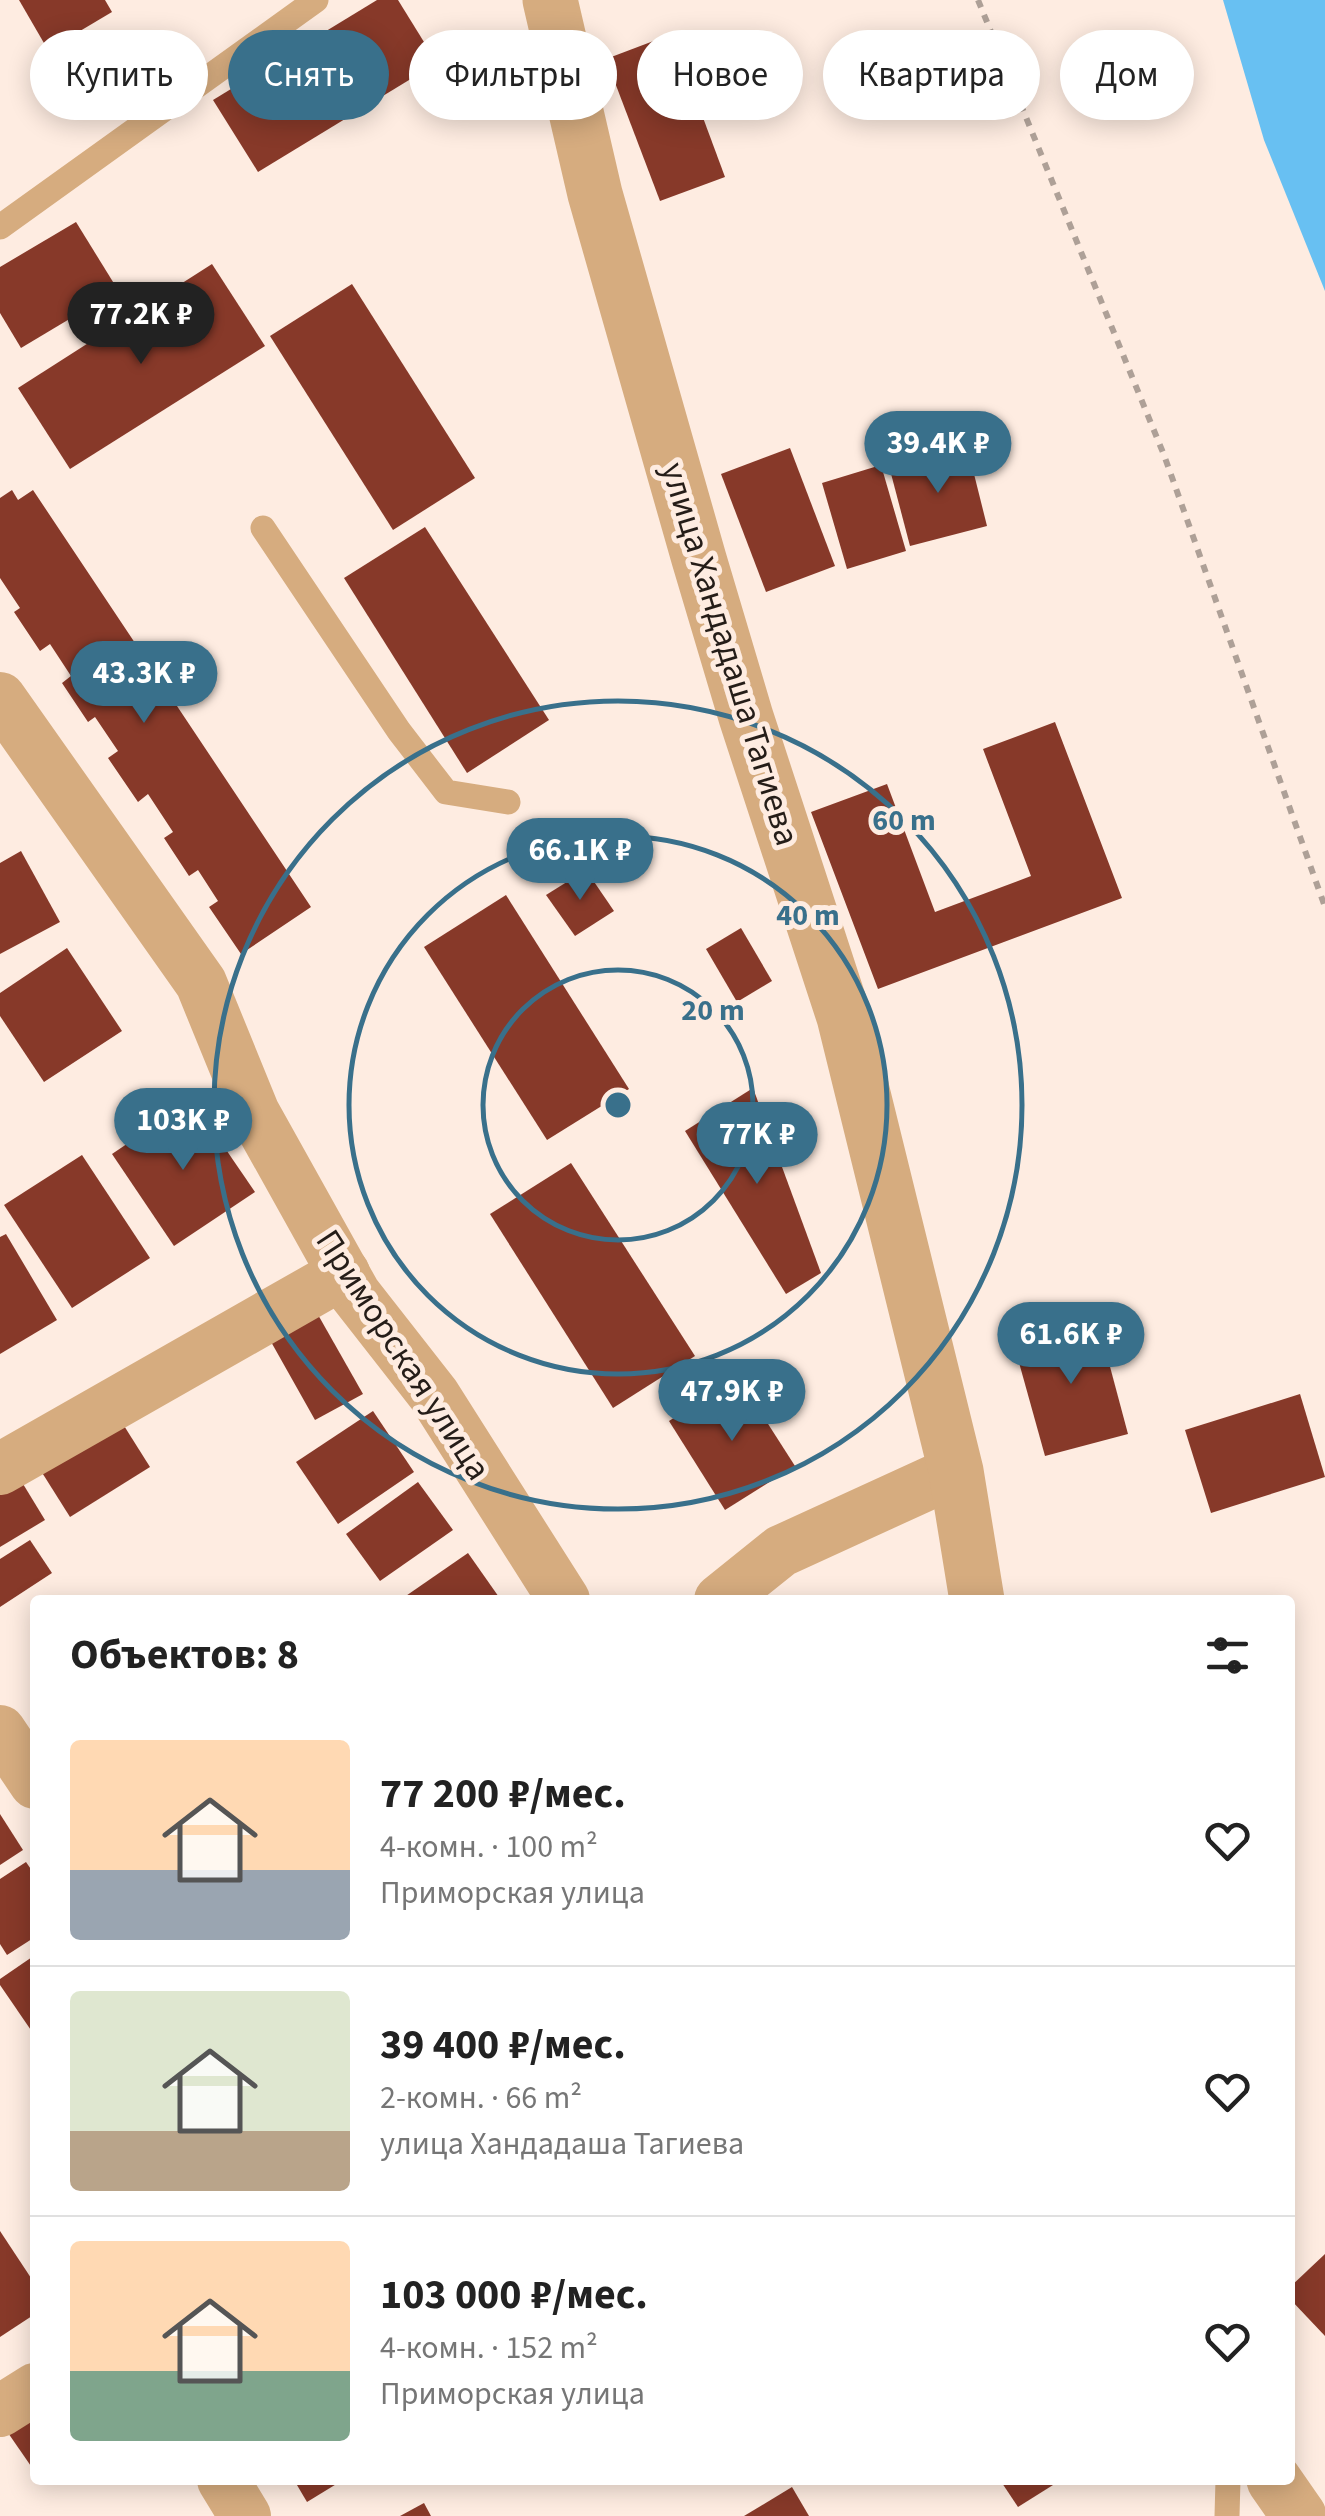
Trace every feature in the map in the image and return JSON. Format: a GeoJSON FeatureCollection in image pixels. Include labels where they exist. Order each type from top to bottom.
{"type":"FeatureCollection","features":[{"type":"Feature","properties":{"kind":"street","name":"улица Хандадаша Тагиева"},"geometry":{"type":"LineString","coordinates":[[547,0],[595,194],[704,576],[844,1017],[954,1472],[973,1595]]}},
{"type":"Feature","properties":{"kind":"street","name":"Приморская улица"},"geometry":{"type":"LineString","coordinates":[[0,698],[201,983],[254,1113],[355,1294],[434,1395],[561,1595]]}},
{"type":"Feature","properties":{"kind":"street"},"geometry":{"type":"LineString","coordinates":[[0,1468],[344,1272]]}},
{"type":"Feature","properties":{"kind":"street"},"geometry":{"type":"LineString","coordinates":[[726,1595],[781,1552],[954,1472]]}},
{"type":"Feature","properties":{"kind":"street"},"geometry":{"type":"LineString","coordinates":[[0,1731],[30,1776]]}},
{"type":"Feature","properties":{"kind":"street"},"geometry":{"type":"LineString","coordinates":[[0,2411],[30,2391]]}},
{"type":"Feature","properties":{"kind":"street"},"geometry":{"type":"LineString","coordinates":[[226,2485],[244,2516]]}},
{"type":"Feature","properties":{"kind":"street"},"geometry":{"type":"LineString","coordinates":[[1246,2485],[1264,2516]]}},
{"type":"Feature","properties":{"kind":"street"},"geometry":{"type":"LineString","coordinates":[[1277,2485],[1299,2516]]}},
{"type":"Feature","properties":{"kind":"lane"},"geometry":{"type":"LineString","coordinates":[[0,227],[316,0]]}},
{"type":"Feature","properties":{"kind":"lane"},"geometry":{"type":"LineString","coordinates":[[263,528],[399,731],[446,792],[508,802]]}},
{"type":"Feature","properties":{"kind":"lane"},"geometry":{"type":"LineString","coordinates":[[1227,2516],[1228,2485]]}},
{"type":"Feature","properties":{"kind":"path"},"geometry":{"type":"LineString","coordinates":[[978,0],[1164,455],[1325,907]]}},
{"type":"Feature","properties":{"kind":"water"},"geometry":{"type":"Polygon","coordinates":[[[1223,0],[1325,0],[1325,291],[1264,140],[1223,0]]]}},
{"type":"Feature","properties":{"kind":"building"},"geometry":{"type":"Polygon","coordinates":[[[19,0],[105,0],[112,12],[82,30],[36,30],[19,0]]]}},
{"type":"Feature","properties":{"kind":"building"},"geometry":{"type":"Polygon","coordinates":[[[377,0],[398,0],[417,30],[409,30],[409,80],[389,92],[389,30],[328,30],[377,0]]]}},
{"type":"Feature","properties":{"kind":"building"},"geometry":{"type":"Polygon","coordinates":[[[637,47],[637,120],[704,120],[725,177],[660,201],[617,88],[617,55],[637,47]]]}},
{"type":"Feature","properties":{"kind":"building"},"geometry":{"type":"Polygon","coordinates":[[[228,91],[228,120],[343,120],[258,172],[213,100],[228,91]]]}},
{"type":"Feature","properties":{"kind":"building"},"geometry":{"type":"Polygon","coordinates":[[[76,222],[118,290],[21,348],[0,313],[0,267],[76,222]]]}},
{"type":"Feature","properties":{"kind":"building"},"geometry":{"type":"Polygon","coordinates":[[[212,264],[265,346],[70,469],[18,388],[212,264]]]}},
{"type":"Feature","properties":{"kind":"building"},"geometry":{"type":"Polygon","coordinates":[[[352,284],[475,478],[393,530],[270,336],[352,284]]]}},
{"type":"Feature","properties":{"kind":"building"},"geometry":{"type":"Polygon","coordinates":[[[967,446],[987,526],[910,546],[889,466],[967,446]]]}},
{"type":"Feature","properties":{"kind":"building"},"geometry":{"type":"Polygon","coordinates":[[[790,448],[835,566],[766,592],[721,474],[790,448]]]}},
{"type":"Feature","properties":{"kind":"building"},"geometry":{"type":"Polygon","coordinates":[[[881,465],[906,551],[847,569],[822,483],[881,465]]]}},
{"type":"Feature","properties":{"kind":"building"},"geometry":{"type":"Polygon","coordinates":[[[12,490],[18,500],[33,490],[311,907],[241,954],[209,907],[218,901],[198,870],[189,876],[164,838],[173,832],[148,794],[138,802],[108,758],[118,751],[95,717],[88,722],[62,683],[71,676],[50,644],[40,651],[14,612],[20,608],[0,578],[0,498],[12,490]]]}},
{"type":"Feature","properties":{"kind":"building"},"geometry":{"type":"Polygon","coordinates":[[[425,527],[549,720],[467,773],[344,578],[425,527]]]}},
{"type":"Feature","properties":{"kind":"building"},"geometry":{"type":"Polygon","coordinates":[[[1055,722],[1122,898],[878,989],[811,812],[887,784],[935,912],[1031,876],[983,749],[1055,722]]]}},
{"type":"Feature","properties":{"kind":"building"},"geometry":{"type":"Polygon","coordinates":[[[21,851],[60,922],[0,954],[0,863],[21,851]]]}},
{"type":"Feature","properties":{"kind":"building"},"geometry":{"type":"Polygon","coordinates":[[[586,870],[614,911],[575,936],[546,895],[586,870]]]}},
{"type":"Feature","properties":{"kind":"building"},"geometry":{"type":"Polygon","coordinates":[[[506,895],[629,1089],[547,1140],[424,947],[506,895]]]}},
{"type":"Feature","properties":{"kind":"building"},"geometry":{"type":"Polygon","coordinates":[[[741,928],[772,981],[737,1002],[706,949],[741,928]]]}},
{"type":"Feature","properties":{"kind":"building"},"geometry":{"type":"Polygon","coordinates":[[[67,948],[122,1031],[44,1082],[0,1016],[0,993],[67,948]]]}},
{"type":"Feature","properties":{"kind":"building"},"geometry":{"type":"Polygon","coordinates":[[[753,1088],[821,1273],[786,1294],[685,1131],[753,1088]]]}},
{"type":"Feature","properties":{"kind":"building"},"geometry":{"type":"Polygon","coordinates":[[[192,1100],[255,1192],[174,1246],[112,1154],[192,1100]]]}},
{"type":"Feature","properties":{"kind":"building"},"geometry":{"type":"Polygon","coordinates":[[[82,1155],[150,1258],[72,1308],[4,1205],[82,1155]]]}},
{"type":"Feature","properties":{"kind":"building"},"geometry":{"type":"Polygon","coordinates":[[[571,1163],[695,1356],[613,1408],[490,1214],[571,1163]]]}},
{"type":"Feature","properties":{"kind":"building"},"geometry":{"type":"Polygon","coordinates":[[[6,1234],[57,1320],[0,1354],[0,1237],[6,1234]]]}},
{"type":"Feature","properties":{"kind":"building"},"geometry":{"type":"Polygon","coordinates":[[[317,1313],[363,1394],[315,1420],[270,1340],[317,1313]]]}},
{"type":"Feature","properties":{"kind":"building"},"geometry":{"type":"Polygon","coordinates":[[[1097,1318],[1128,1434],[1045,1456],[1013,1341],[1097,1318]]]}},
{"type":"Feature","properties":{"kind":"building"},"geometry":{"type":"Polygon","coordinates":[[[738,1377],[795,1466],[725,1510],[669,1421],[738,1377]]]}},
{"type":"Feature","properties":{"kind":"building"},"geometry":{"type":"Polygon","coordinates":[[[1300,1394],[1325,1477],[1211,1513],[1185,1430],[1300,1394]]]}},
{"type":"Feature","properties":{"kind":"building"},"geometry":{"type":"Polygon","coordinates":[[[373,1411],[414,1472],[338,1524],[296,1462],[373,1411]]]}},
{"type":"Feature","properties":{"kind":"building"},"geometry":{"type":"Polygon","coordinates":[[[121,1421],[150,1467],[70,1517],[41,1471],[121,1421]]]}},
{"type":"Feature","properties":{"kind":"building"},"geometry":{"type":"Polygon","coordinates":[[[20,1479],[45,1520],[0,1547],[0,1491],[20,1479]]]}},
{"type":"Feature","properties":{"kind":"building"},"geometry":{"type":"Polygon","coordinates":[[[418,1482],[453,1530],[380,1581],[346,1534],[418,1482]]]}},
{"type":"Feature","properties":{"kind":"building"},"geometry":{"type":"Polygon","coordinates":[[[30,1540],[52,1573],[0,1607],[0,1559],[30,1540]]]}},
{"type":"Feature","properties":{"kind":"building"},"geometry":{"type":"Polygon","coordinates":[[[468,1553],[497,1595],[407,1595],[468,1553]]]}},
{"type":"Feature","properties":{"kind":"building"},"geometry":{"type":"Polygon","coordinates":[[[0,1814],[23,1850],[0,1865],[0,1814]]]}},
{"type":"Feature","properties":{"kind":"building"},"geometry":{"type":"Polygon","coordinates":[[[26,1862],[30,1868],[30,1940],[7,1955],[0,1944],[0,1879],[26,1862]]]}},
{"type":"Feature","properties":{"kind":"building"},"geometry":{"type":"Polygon","coordinates":[[[30,1958],[30,2029],[0,1985],[0,1979],[30,1958]]]}},
{"type":"Feature","properties":{"kind":"building"},"geometry":{"type":"Polygon","coordinates":[[[0,2231],[30,2276],[30,2317],[0,2337],[0,2231]]]}},
{"type":"Feature","properties":{"kind":"building"},"geometry":{"type":"Polygon","coordinates":[[[1325,2254],[1325,2336],[1295,2304],[1295,2282],[1325,2254]]]}},
{"type":"Feature","properties":{"kind":"building"},"geometry":{"type":"Polygon","coordinates":[[[30,2410],[30,2465],[4,2427],[30,2410]]]}},
{"type":"Feature","properties":{"kind":"building"},"geometry":{"type":"Polygon","coordinates":[[[297,2485],[335,2485],[307,2502],[297,2485]]]}},
{"type":"Feature","properties":{"kind":"building"},"geometry":{"type":"Polygon","coordinates":[[[1003,2485],[1053,2485],[1018,2507],[1003,2485]]]}},
{"type":"Feature","properties":{"kind":"building"},"geometry":{"type":"Polygon","coordinates":[[[792,2487],[809,2516],[744,2516],[792,2487]]]}},
{"type":"Feature","properties":{"kind":"building"},"geometry":{"type":"Polygon","coordinates":[[[424,2503],[431,2516],[400,2516],[424,2503]]]}}]}
